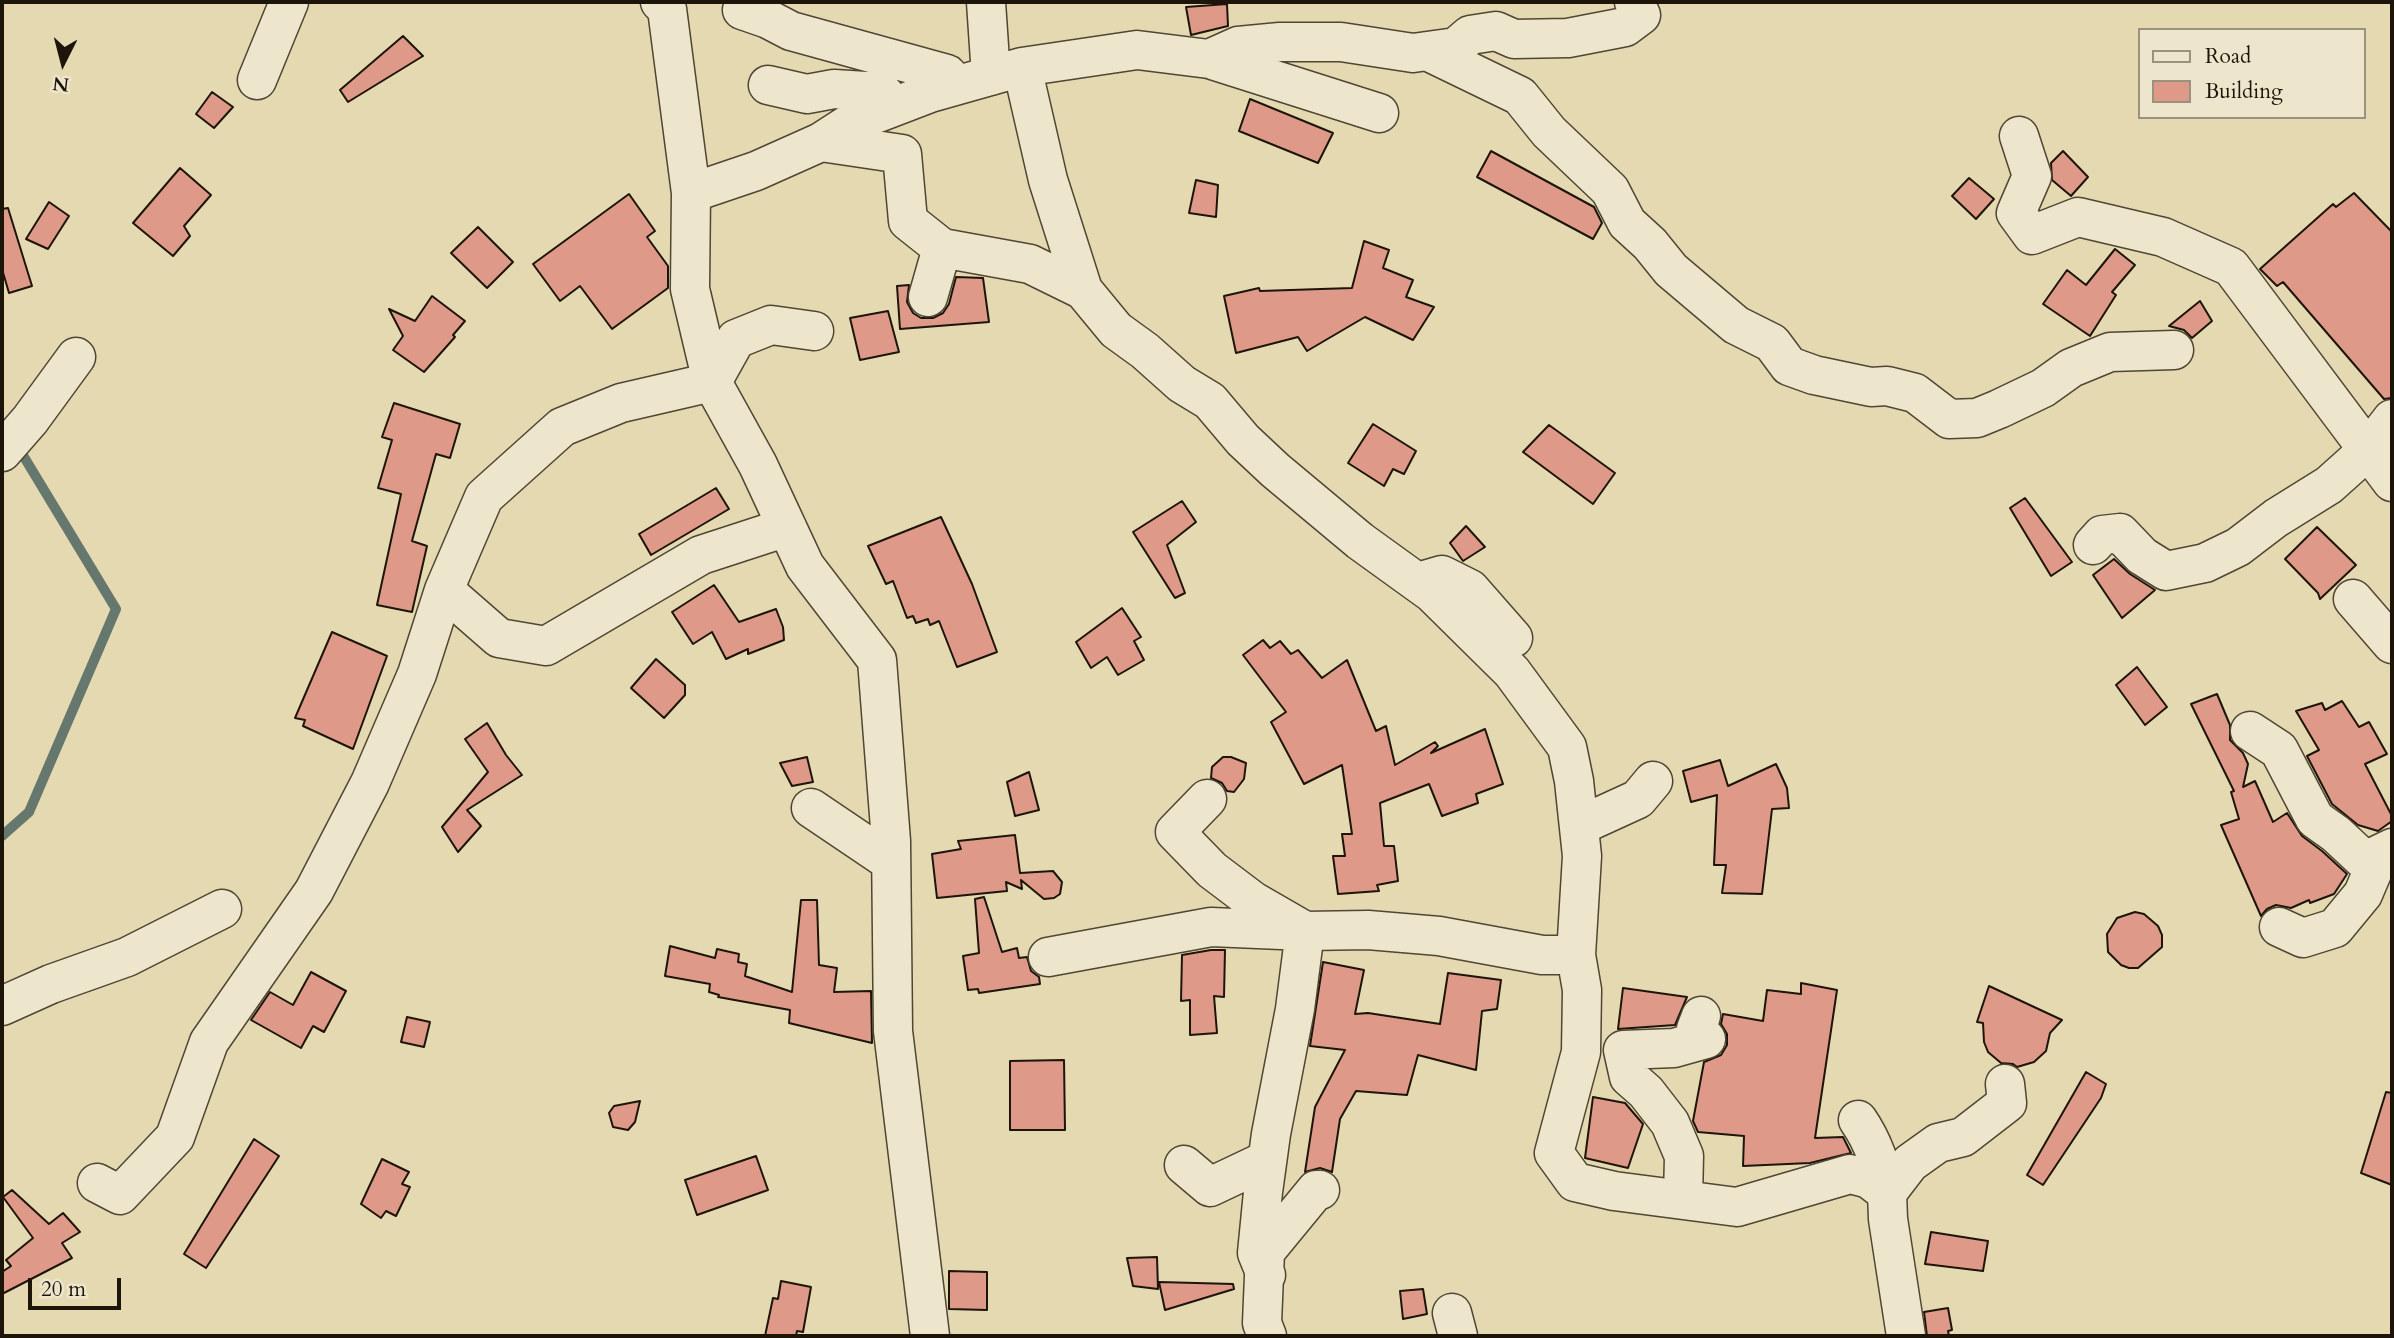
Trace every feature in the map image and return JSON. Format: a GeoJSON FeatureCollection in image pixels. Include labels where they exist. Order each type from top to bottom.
{"type":"FeatureCollection","features":[{"type":"Feature","properties":{"kind":"street"},"geometry":{"type":"LineString","coordinates":[[257,80],[289,2]]}},
{"type":"Feature","properties":{"kind":"street"},"geometry":{"type":"LineString","coordinates":[[660,2],[667,9],[691,193],[690,289],[712,382],[758,465],[805,566],[877,660],[891,862],[893,1031],[930,1336]]}},
{"type":"Feature","properties":{"kind":"street"},"geometry":{"type":"LineString","coordinates":[[986,2],[990,76],[1048,180],[1083,290],[1116,330],[1145,351],[1182,384],[1210,401],[1243,440],[1275,470],[1360,541],[1432,593],[1512,673],[1567,747],[1574,781],[1582,856],[1576,955],[1582,990],[1581,1052],[1554,1153],[1575,1182],[1614,1191],[1737,1207],[1850,1174],[1869,1179],[1887,1193]]}},
{"type":"Feature","properties":{"kind":"street"},"geometry":{"type":"LineString","coordinates":[[1209,59],[1238,46],[1280,42],[1341,42],[1413,53],[1456,47],[1470,35],[1496,31],[1514,40],[1568,38],[1625,27],[1641,15],[1634,2]]}},
{"type":"Feature","properties":{"kind":"street"},"geometry":{"type":"LineString","coordinates":[[741,10],[768,19],[790,31],[947,74],[990,76]]}},
{"type":"Feature","properties":{"kind":"street"},"geometry":{"type":"LineString","coordinates":[[691,193],[756,171],[821,142],[849,124],[894,106],[990,76],[1138,50],[1209,59],[1379,113]]}},
{"type":"Feature","properties":{"kind":"street"},"geometry":{"type":"LineString","coordinates":[[1427,51],[1520,96],[1549,132],[1610,190],[1626,223],[1650,244],[1671,270],[1735,325],[1772,343],[1789,366],[1814,375],[1915,393],[1949,419],[1977,418],[2043,388],[2071,368],[2110,352],[2174,350]]}},
{"type":"Feature","properties":{"kind":"street"},"geometry":{"type":"LineString","coordinates":[[768,85],[807,94],[834,89],[883,92],[894,106]]}},
{"type":"Feature","properties":{"kind":"street"},"geometry":{"type":"LineString","coordinates":[[2019,136],[2032,176],[2017,214],[2032,235],[2078,217],[2163,237],[2231,267],[2392,482]]}},
{"type":"Feature","properties":{"kind":"street"},"geometry":{"type":"LineString","coordinates":[[821,142],[909,150],[908,221],[942,248],[1030,264],[1083,290]]}},
{"type":"Feature","properties":{"kind":"street"},"geometry":{"type":"LineString","coordinates":[[928,297],[942,248]]}},
{"type":"Feature","properties":{"kind":"street"},"geometry":{"type":"LineString","coordinates":[[97,1183],[120,1195],[174,1137],[209,1042],[314,891],[370,783],[418,674],[444,590],[484,497],[562,427],[621,403],[712,382],[736,339],[771,325],[814,331]]}},
{"type":"Feature","properties":{"kind":"street"},"geometry":{"type":"LineString","coordinates":[[2,452],[30,420],[76,357]]}},
{"type":"Feature","properties":{"kind":"street"},"geometry":{"type":"LineString","coordinates":[[2092,545],[2102,535],[2120,533],[2142,556],[2166,571],[2205,562],[2238,547],[2276,518],[2329,485],[2368,450],[2392,419]]}},
{"type":"Feature","properties":{"kind":"street"},"geometry":{"type":"LineString","coordinates":[[444,590],[499,638],[546,646],[701,555],[787,527]]}},
{"type":"Feature","properties":{"kind":"street"},"geometry":{"type":"LineString","coordinates":[[1418,582],[1442,575],[1470,589],[1513,638]]}},
{"type":"Feature","properties":{"kind":"street"},"geometry":{"type":"LineString","coordinates":[[2353,599],[2392,644]]}},
{"type":"Feature","properties":{"kind":"street"},"geometry":{"type":"LineString","coordinates":[[2250,731],[2279,750],[2315,819],[2365,861],[2386,851]]}},
{"type":"Feature","properties":{"kind":"street"},"geometry":{"type":"LineString","coordinates":[[1578,826],[1638,799],[1653,782]]}},
{"type":"Feature","properties":{"kind":"street"},"geometry":{"type":"LineString","coordinates":[[1207,799],[1175,832],[1212,870],[1252,901],[1305,931]]}},
{"type":"Feature","properties":{"kind":"street"},"geometry":{"type":"LineString","coordinates":[[811,808],[891,862]]}},
{"type":"Feature","properties":{"kind":"street"},"geometry":{"type":"LineString","coordinates":[[2279,927],[2303,938],[2335,928],[2363,894],[2386,851]]}},
{"type":"Feature","properties":{"kind":"street"},"geometry":{"type":"LineString","coordinates":[[2,1006],[51,984],[127,957],[222,909]]}},
{"type":"Feature","properties":{"kind":"street"},"geometry":{"type":"LineString","coordinates":[[1048,957],[1211,927],[1427,934],[1542,955],[1576,955]]}},
{"type":"Feature","properties":{"kind":"street"},"geometry":{"type":"LineString","coordinates":[[1266,1275],[1257,1253],[1267,1160],[1295,1009],[1305,931]]}},
{"type":"Feature","properties":{"kind":"street"},"geometry":{"type":"LineString","coordinates":[[1683,1198],[1684,1156],[1670,1123],[1629,1077],[1623,1050],[1674,1048],[1706,1039],[1696,1029],[1701,1016]]}},
{"type":"Feature","properties":{"kind":"street"},"geometry":{"type":"LineString","coordinates":[[1887,1193],[1910,1163],[1938,1143],[1963,1137],[2007,1103],[2005,1084]]}},
{"type":"Feature","properties":{"kind":"street"},"geometry":{"type":"LineString","coordinates":[[1858,1120],[1870,1138],[1887,1193],[1888,1219],[1906,1336]]}},
{"type":"Feature","properties":{"kind":"street"},"geometry":{"type":"LineString","coordinates":[[1184,1165],[1210,1187],[1267,1160]]}},
{"type":"Feature","properties":{"kind":"street"},"geometry":{"type":"LineString","coordinates":[[1261,1332],[1266,1275],[1265,1252],[1316,1190],[1320,1190]]}},
{"type":"Feature","properties":{"kind":"building"},"geometry":{"type":"Polygon","coordinates":[[[1227,4],[1228,26],[1191,35],[1186,7],[1227,4]]]}},
{"type":"Feature","properties":{"kind":"building"},"geometry":{"type":"Polygon","coordinates":[[[403,36],[423,56],[348,102],[340,90],[403,36]]]}},
{"type":"Feature","properties":{"kind":"building"},"geometry":{"type":"Polygon","coordinates":[[[212,92],[233,107],[214,128],[196,114],[212,92]]]}},
{"type":"Feature","properties":{"kind":"building"},"geometry":{"type":"Polygon","coordinates":[[[1250,99],[1333,133],[1318,163],[1239,131],[1250,99]]]}},
{"type":"Feature","properties":{"kind":"building"},"geometry":{"type":"Polygon","coordinates":[[[1491,151],[1594,207],[1602,223],[1593,239],[1477,177],[1491,151]]]}},
{"type":"Feature","properties":{"kind":"building"},"geometry":{"type":"Polygon","coordinates":[[[2063,151],[2088,177],[2071,196],[2052,180],[2051,163],[2063,151]]]}},
{"type":"Feature","properties":{"kind":"building"},"geometry":{"type":"Polygon","coordinates":[[[180,168],[211,195],[184,226],[190,236],[173,256],[133,223],[180,168]]]}},
{"type":"Feature","properties":{"kind":"building"},"geometry":{"type":"Polygon","coordinates":[[[1969,178],[1994,199],[1976,219],[1952,196],[1969,178]]]}},
{"type":"Feature","properties":{"kind":"building"},"geometry":{"type":"Polygon","coordinates":[[[1196,180],[1218,185],[1216,217],[1189,213],[1196,180]]]}},
{"type":"Feature","properties":{"kind":"building"},"geometry":{"type":"Polygon","coordinates":[[[2354,193],[2392,232],[2392,398],[2384,399],[2283,282],[2277,286],[2260,269],[2333,204],[2336,207],[2354,193]]]}},
{"type":"Feature","properties":{"kind":"building"},"geometry":{"type":"Polygon","coordinates":[[[629,194],[655,231],[647,237],[668,266],[668,288],[612,329],[580,286],[560,301],[533,264],[629,194]]]}},
{"type":"Feature","properties":{"kind":"building"},"geometry":{"type":"Polygon","coordinates":[[[49,202],[69,216],[48,249],[26,239],[49,202]]]}},
{"type":"Feature","properties":{"kind":"building"},"geometry":{"type":"Polygon","coordinates":[[[8,208],[32,286],[9,293],[2,269],[2,209],[8,208]]]}},
{"type":"Feature","properties":{"kind":"building"},"geometry":{"type":"Polygon","coordinates":[[[478,227],[513,262],[487,288],[451,253],[478,227]]]}},
{"type":"Feature","properties":{"kind":"building"},"geometry":{"type":"Polygon","coordinates":[[[1364,241],[1389,250],[1383,268],[1413,280],[1406,297],[1434,307],[1413,340],[1365,317],[1307,351],[1298,337],[1236,353],[1224,296],[1259,288],[1260,291],[1352,288],[1364,241]]]}},
{"type":"Feature","properties":{"kind":"building"},"geometry":{"type":"Polygon","coordinates":[[[2115,249],[2135,265],[2112,292],[2116,295],[2090,336],[2043,304],[2067,270],[2086,285],[2115,249]]]}},
{"type":"Feature","properties":{"kind":"building"},"geometry":{"type":"Polygon","coordinates":[[[956,277],[983,278],[989,322],[900,329],[897,286],[909,285],[907,302],[913,313],[921,318],[933,318],[943,313],[949,304],[956,277]]]}},
{"type":"Feature","properties":{"kind":"building"},"geometry":{"type":"Polygon","coordinates":[[[432,296],[465,321],[453,335],[455,337],[424,372],[393,350],[403,336],[389,309],[415,321],[432,296]]]}},
{"type":"Feature","properties":{"kind":"building"},"geometry":{"type":"Polygon","coordinates":[[[2200,301],[2212,321],[2192,338],[2184,330],[2169,326],[2200,301]]]}},
{"type":"Feature","properties":{"kind":"building"},"geometry":{"type":"Polygon","coordinates":[[[888,311],[899,352],[860,360],[850,318],[888,311]]]}},
{"type":"Feature","properties":{"kind":"building"},"geometry":{"type":"Polygon","coordinates":[[[394,403],[460,424],[450,458],[436,454],[412,541],[427,546],[412,612],[377,605],[401,494],[378,488],[392,440],[382,437],[394,403]]]}},
{"type":"Feature","properties":{"kind":"building"},"geometry":{"type":"Polygon","coordinates":[[[1373,424],[1416,451],[1404,474],[1393,469],[1384,486],[1348,463],[1373,424]]]}},
{"type":"Feature","properties":{"kind":"building"},"geometry":{"type":"Polygon","coordinates":[[[1549,425],[1615,473],[1593,504],[1523,452],[1549,425]]]}},
{"type":"Feature","properties":{"kind":"building"},"geometry":{"type":"Polygon","coordinates":[[[716,488],[729,509],[651,555],[639,534],[716,488]]]}},
{"type":"Feature","properties":{"kind":"building"},"geometry":{"type":"Polygon","coordinates":[[[2025,498],[2072,562],[2051,576],[2010,508],[2025,498]]]}},
{"type":"Feature","properties":{"kind":"building"},"geometry":{"type":"Polygon","coordinates":[[[1182,501],[1196,522],[1167,545],[1185,593],[1175,598],[1133,532],[1182,501]]]}},
{"type":"Feature","properties":{"kind":"building"},"geometry":{"type":"Polygon","coordinates":[[[941,517],[972,584],[997,652],[957,667],[939,621],[930,625],[928,619],[916,623],[913,616],[907,618],[893,581],[886,584],[868,546],[941,517]]]}},
{"type":"Feature","properties":{"kind":"building"},"geometry":{"type":"Polygon","coordinates":[[[1466,526],[1485,547],[1463,561],[1450,543],[1466,526]]]}},
{"type":"Feature","properties":{"kind":"building"},"geometry":{"type":"Polygon","coordinates":[[[2317,527],[2356,565],[2320,599],[2318,593],[2285,559],[2317,527]]]}},
{"type":"Feature","properties":{"kind":"building"},"geometry":{"type":"Polygon","coordinates":[[[2114,559],[2130,574],[2155,590],[2122,618],[2093,575],[2114,559]]]}},
{"type":"Feature","properties":{"kind":"building"},"geometry":{"type":"Polygon","coordinates":[[[714,585],[739,622],[776,609],[783,627],[784,640],[748,654],[748,649],[726,659],[712,632],[693,644],[672,612],[714,585]]]}},
{"type":"Feature","properties":{"kind":"building"},"geometry":{"type":"Polygon","coordinates":[[[1122,608],[1141,637],[1134,641],[1144,660],[1118,675],[1107,657],[1091,668],[1076,642],[1122,608]]]}},
{"type":"Feature","properties":{"kind":"building"},"geometry":{"type":"Polygon","coordinates":[[[332,632],[387,656],[353,749],[303,726],[305,720],[295,718],[332,632]]]}},
{"type":"Feature","properties":{"kind":"building"},"geometry":{"type":"Polygon","coordinates":[[[1263,640],[1270,648],[1280,641],[1291,654],[1298,650],[1322,678],[1347,660],[1376,731],[1386,726],[1395,765],[1435,742],[1438,746],[1431,753],[1485,729],[1503,784],[1476,794],[1478,803],[1442,816],[1429,784],[1380,803],[1384,846],[1394,846],[1398,881],[1377,885],[1379,891],[1338,894],[1333,856],[1345,856],[1342,834],[1352,834],[1342,765],[1304,784],[1271,722],[1286,712],[1243,655],[1263,640]]]}},
{"type":"Feature","properties":{"kind":"building"},"geometry":{"type":"Polygon","coordinates":[[[656,659],[685,685],[685,695],[664,718],[631,688],[656,659]]]}},
{"type":"Feature","properties":{"kind":"building"},"geometry":{"type":"Polygon","coordinates":[[[2137,667],[2167,707],[2145,725],[2116,685],[2137,667]]]}},
{"type":"Feature","properties":{"kind":"building"},"geometry":{"type":"Polygon","coordinates":[[[2217,694],[2230,725],[2230,740],[2243,753],[2248,764],[2243,787],[2255,781],[2273,822],[2287,813],[2302,836],[2347,874],[2334,894],[2291,908],[2276,905],[2261,916],[2221,825],[2239,819],[2231,792],[2234,791],[2191,704],[2217,694]]]}},
{"type":"Feature","properties":{"kind":"building"},"geometry":{"type":"Polygon","coordinates":[[[2342,701],[2359,727],[2369,722],[2387,754],[2365,764],[2392,816],[2392,821],[2378,831],[2358,825],[2332,804],[2307,756],[2319,750],[2296,711],[2322,703],[2325,710],[2342,701]]]}},
{"type":"Feature","properties":{"kind":"building"},"geometry":{"type":"Polygon","coordinates":[[[487,723],[506,755],[522,775],[467,810],[481,826],[458,852],[442,827],[488,772],[465,739],[487,723]]]}},
{"type":"Feature","properties":{"kind":"building"},"geometry":{"type":"Polygon","coordinates":[[[807,757],[813,782],[792,786],[780,763],[807,757]]]}},
{"type":"Feature","properties":{"kind":"building"},"geometry":{"type":"Polygon","coordinates":[[[1223,757],[1246,763],[1244,779],[1234,792],[1227,791],[1222,783],[1211,778],[1212,767],[1223,757]]]}},
{"type":"Feature","properties":{"kind":"building"},"geometry":{"type":"Polygon","coordinates":[[[1720,760],[1728,786],[1776,764],[1787,788],[1789,808],[1772,809],[1762,894],[1722,893],[1726,865],[1714,865],[1717,795],[1691,802],[1683,771],[1720,760]]]}},
{"type":"Feature","properties":{"kind":"building"},"geometry":{"type":"Polygon","coordinates":[[[1029,772],[1039,810],[1015,816],[1007,782],[1029,772]]]}},
{"type":"Feature","properties":{"kind":"building"},"geometry":{"type":"Polygon","coordinates":[[[1015,835],[1020,873],[1053,871],[1062,882],[1060,894],[1044,899],[1021,880],[1022,889],[1006,882],[1007,891],[937,898],[932,854],[961,849],[958,841],[1015,835]]]}},
{"type":"Feature","properties":{"kind":"building"},"geometry":{"type":"Polygon","coordinates":[[[984,897],[1002,952],[1017,948],[1019,958],[1027,957],[1031,971],[1039,977],[1040,984],[979,993],[978,989],[968,990],[963,956],[979,953],[975,899],[984,897]]]}},
{"type":"Feature","properties":{"kind":"building"},"geometry":{"type":"Polygon","coordinates":[[[801,900],[817,900],[819,965],[837,968],[834,992],[871,991],[872,1043],[789,1023],[790,1010],[718,997],[719,995],[709,992],[710,984],[665,976],[670,946],[715,958],[717,949],[739,954],[738,962],[747,964],[745,976],[792,992],[801,900]]]}},
{"type":"Feature","properties":{"kind":"building"},"geometry":{"type":"Polygon","coordinates":[[[2135,912],[2144,914],[2158,926],[2162,935],[2162,947],[2138,968],[2129,968],[2121,965],[2108,952],[2107,934],[2117,918],[2135,912]]]}},
{"type":"Feature","properties":{"kind":"building"},"geometry":{"type":"Polygon","coordinates":[[[1225,950],[1224,997],[1214,996],[1217,1033],[1190,1035],[1190,1000],[1181,1001],[1182,955],[1225,950]]]}},
{"type":"Feature","properties":{"kind":"building"},"geometry":{"type":"Polygon","coordinates":[[[1323,962],[1364,970],[1355,1014],[1368,1013],[1440,1024],[1448,973],[1501,980],[1497,1009],[1482,1011],[1476,1070],[1418,1055],[1407,1095],[1356,1091],[1340,1119],[1332,1172],[1320,1168],[1305,1172],[1315,1107],[1345,1050],[1310,1046],[1323,962]]]}},
{"type":"Feature","properties":{"kind":"building"},"geometry":{"type":"Polygon","coordinates":[[[311,972],[346,991],[324,1032],[313,1026],[301,1048],[251,1020],[270,992],[293,1005],[311,972]]]}},
{"type":"Feature","properties":{"kind":"building"},"geometry":{"type":"Polygon","coordinates":[[[1801,983],[1837,990],[1815,1138],[1843,1137],[1851,1153],[1810,1163],[1743,1166],[1744,1136],[1698,1132],[1693,1121],[1704,1062],[1721,1055],[1727,1045],[1727,1034],[1721,1024],[1723,1014],[1763,1021],[1767,990],[1801,994],[1801,983]]]}},
{"type":"Feature","properties":{"kind":"building"},"geometry":{"type":"Polygon","coordinates":[[[1989,986],[2062,1020],[2050,1033],[2046,1051],[2034,1062],[2017,1067],[2001,1063],[1988,1052],[1984,1042],[1983,1023],[1977,1022],[1989,986]]]}},
{"type":"Feature","properties":{"kind":"building"},"geometry":{"type":"Polygon","coordinates":[[[1623,988],[1687,997],[1675,1025],[1618,1029],[1623,988]]]}},
{"type":"Feature","properties":{"kind":"building"},"geometry":{"type":"Polygon","coordinates":[[[407,1017],[430,1022],[424,1047],[401,1042],[407,1017]]]}},
{"type":"Feature","properties":{"kind":"building"},"geometry":{"type":"Polygon","coordinates":[[[1064,1060],[1065,1130],[1010,1130],[1010,1061],[1064,1060]]]}},
{"type":"Feature","properties":{"kind":"building"},"geometry":{"type":"Polygon","coordinates":[[[2086,1072],[2106,1084],[2101,1098],[2043,1185],[2027,1175],[2086,1072]]]}},
{"type":"Feature","properties":{"kind":"building"},"geometry":{"type":"Polygon","coordinates":[[[2386,1092],[2392,1093],[2392,1185],[2361,1173],[2386,1092]]]}},
{"type":"Feature","properties":{"kind":"building"},"geometry":{"type":"Polygon","coordinates":[[[1593,1097],[1625,1103],[1643,1124],[1628,1168],[1585,1158],[1593,1097]]]}},
{"type":"Feature","properties":{"kind":"building"},"geometry":{"type":"Polygon","coordinates":[[[640,1101],[635,1122],[628,1130],[613,1127],[609,1113],[614,1106],[640,1101]]]}},
{"type":"Feature","properties":{"kind":"building"},"geometry":{"type":"Polygon","coordinates":[[[254,1139],[279,1156],[206,1268],[184,1254],[254,1139]]]}},
{"type":"Feature","properties":{"kind":"building"},"geometry":{"type":"Polygon","coordinates":[[[756,1156],[768,1190],[697,1215],[685,1180],[756,1156]]]}},
{"type":"Feature","properties":{"kind":"building"},"geometry":{"type":"Polygon","coordinates":[[[382,1159],[409,1172],[402,1184],[410,1187],[396,1216],[386,1211],[381,1218],[361,1204],[382,1159]]]}},
{"type":"Feature","properties":{"kind":"building"},"geometry":{"type":"Polygon","coordinates":[[[12,1190],[49,1224],[63,1213],[80,1232],[62,1243],[72,1258],[2,1294],[2,1272],[11,1266],[6,1260],[33,1238],[3,1197],[12,1190]]]}},
{"type":"Feature","properties":{"kind":"building"},"geometry":{"type":"Polygon","coordinates":[[[1931,1232],[1988,1241],[1983,1271],[1925,1264],[1931,1232]]]}},
{"type":"Feature","properties":{"kind":"building"},"geometry":{"type":"Polygon","coordinates":[[[1157,1257],[1158,1289],[1133,1286],[1127,1258],[1157,1257]]]}},
{"type":"Feature","properties":{"kind":"building"},"geometry":{"type":"Polygon","coordinates":[[[949,1271],[987,1272],[987,1310],[949,1309],[949,1271]]]}},
{"type":"Feature","properties":{"kind":"building"},"geometry":{"type":"Polygon","coordinates":[[[781,1281],[811,1287],[803,1332],[797,1331],[796,1336],[765,1336],[773,1298],[778,1299],[781,1281]]]}},
{"type":"Feature","properties":{"kind":"building"},"geometry":{"type":"Polygon","coordinates":[[[1159,1282],[1233,1284],[1234,1289],[1165,1310],[1159,1282]]]}},
{"type":"Feature","properties":{"kind":"building"},"geometry":{"type":"Polygon","coordinates":[[[1423,1289],[1427,1314],[1403,1319],[1400,1291],[1423,1289]]]}},
{"type":"Feature","properties":{"kind":"building"},"geometry":{"type":"Polygon","coordinates":[[[1948,1308],[1952,1330],[1948,1331],[1949,1336],[1927,1336],[1924,1312],[1948,1308]]]}},
{"type":"Feature","properties":{"kind":"waterway"},"geometry":{"type":"LineString","coordinates":[[2,836],[29,812],[116,609],[18,447]]}}]}
